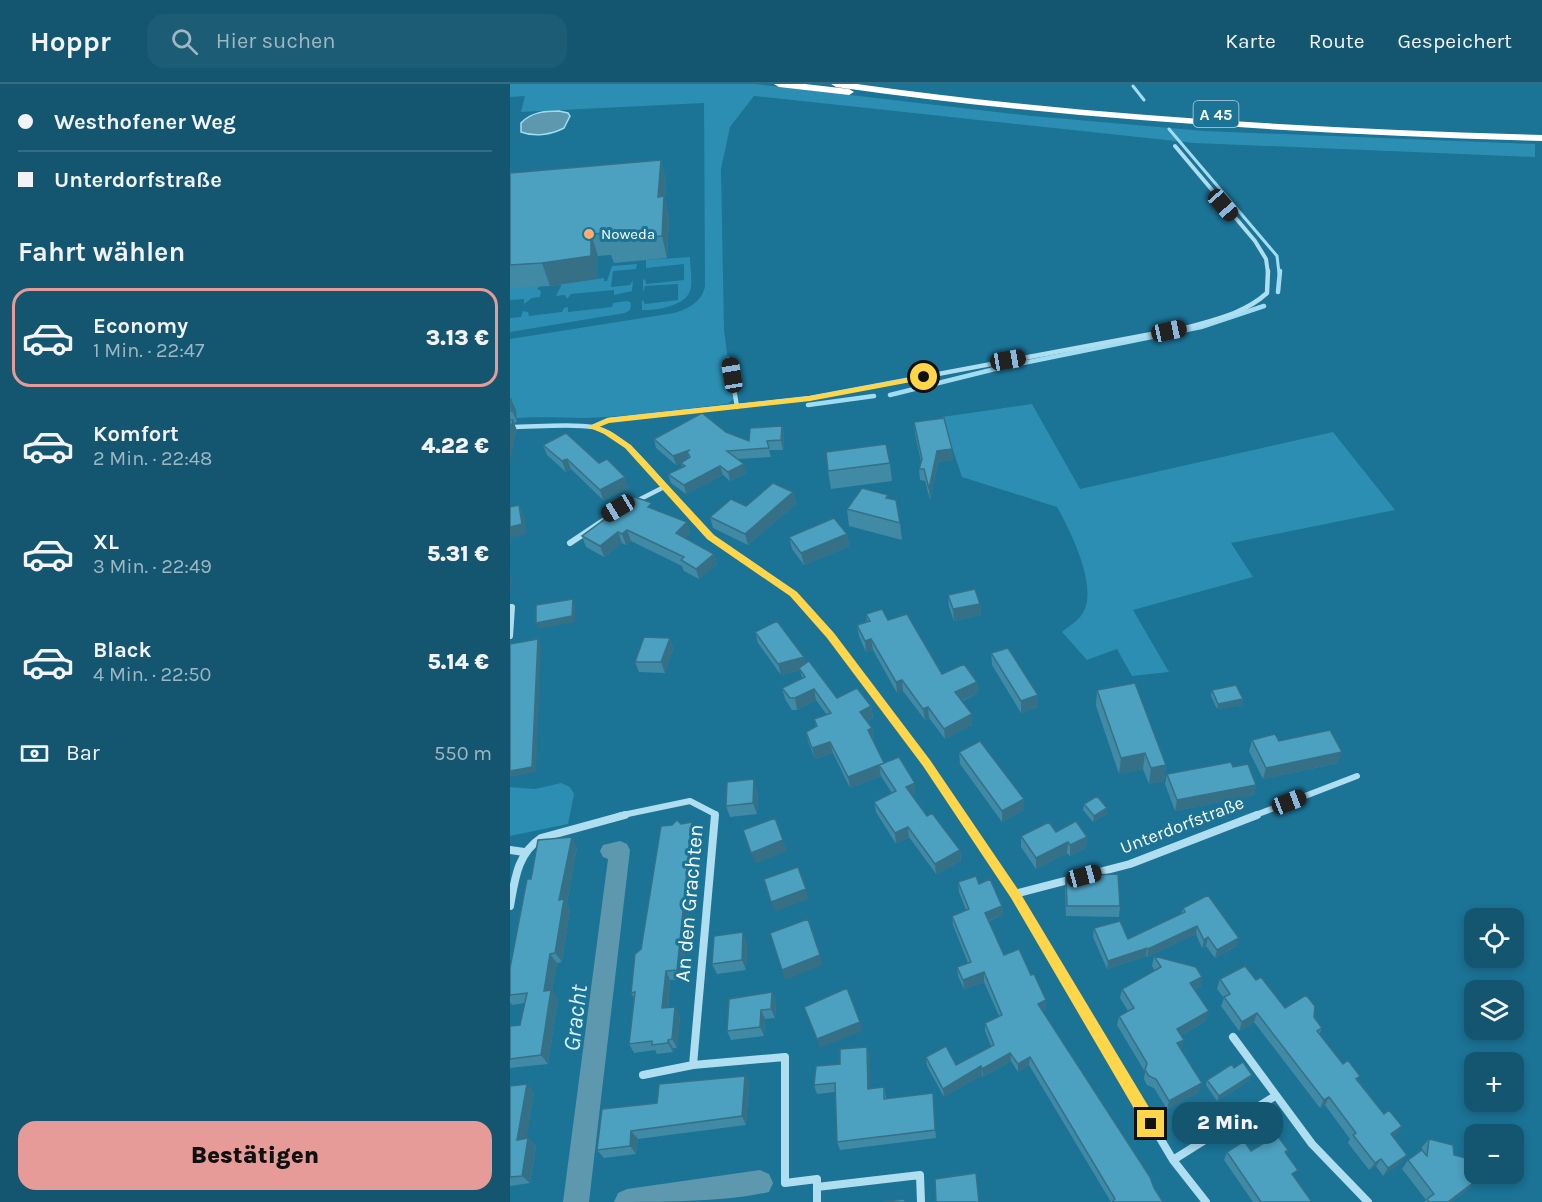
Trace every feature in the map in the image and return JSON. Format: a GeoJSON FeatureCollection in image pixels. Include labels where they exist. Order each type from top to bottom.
{"type":"FeatureCollection","features":[{"type":"Feature","properties":{"kind":"highway"},"geometry":{"type":"LineString","coordinates":[[779,84],[896,98],[1011,106]]}},
{"type":"Feature","properties":{"kind":"highway","name":"A 45"},"geometry":{"type":"LineString","coordinates":[[836,84],[1130,118],[1312,131],[1542,138]]}},
{"type":"Feature","properties":{"kind":"highway","name":"A 45"},"geometry":{"type":"LineString","coordinates":[[910,84],[1074,103],[1254,117],[1542,128]]}},
{"type":"Feature","properties":{"kind":"street"},"geometry":{"type":"LineString","coordinates":[[592,427],[608,420],[737,407],[872,388],[1008,360],[1128,340],[1190,327],[1236,313],[1256,303],[1267,293],[1269,276],[1266,259],[1255,241],[1175,146]]}},
{"type":"Feature","properties":{"kind":"street"},"geometry":{"type":"LineString","coordinates":[[729,359],[737,407]]}},
{"type":"Feature","properties":{"kind":"street"},"geometry":{"type":"LineString","coordinates":[[510,427],[592,427],[607,432],[628,447],[710,537],[794,594],[830,635],[926,763],[1015,894],[1173,1161],[1206,1202]]}},
{"type":"Feature","properties":{"kind":"street"},"geometry":{"type":"LineString","coordinates":[[570,543],[593,524],[618,508],[664,487]]}},
{"type":"Feature","properties":{"kind":"street"},"geometry":{"type":"LineString","coordinates":[[510,607],[512,607],[510,636]]}},
{"type":"Feature","properties":{"kind":"street","name":"Unterdorfstraße"},"geometry":{"type":"LineString","coordinates":[[1015,894],[1130,864],[1357,776]]}},
{"type":"Feature","properties":{"kind":"street","name":"An den Grachten"},"geometry":{"type":"LineString","coordinates":[[524,852],[531,843],[541,838],[614,818],[690,801],[715,814],[693,1065]]}},
{"type":"Feature","properties":{"kind":"street"},"geometry":{"type":"LineString","coordinates":[[510,850],[524,852]]}},
{"type":"Feature","properties":{"kind":"street"},"geometry":{"type":"LineString","coordinates":[[510,906],[519,858],[524,852]]}},
{"type":"Feature","properties":{"kind":"street"},"geometry":{"type":"LineString","coordinates":[[1233,1037],[1312,1144],[1368,1202]]}},
{"type":"Feature","properties":{"kind":"street"},"geometry":{"type":"LineString","coordinates":[[643,1075],[693,1065],[785,1057],[784,1183],[817,1179],[817,1202]]}},
{"type":"Feature","properties":{"kind":"street"},"geometry":{"type":"LineString","coordinates":[[1173,1161],[1275,1096]]}},
{"type":"Feature","properties":{"kind":"street"},"geometry":{"type":"LineString","coordinates":[[818,1187],[920,1175],[921,1202]]}},
{"type":"Feature","properties":{"kind":"shaded area"},"geometry":{"type":"Polygon","coordinates":[[[510,84],[755,84],[1032,116],[1204,131],[1535,144],[1535,157],[1194,143],[754,96],[730,127],[721,169],[724,330],[733,399],[728,404],[656,413],[584,418],[510,419],[510,339],[674,313],[698,301],[705,286],[704,103],[521,112],[525,96],[510,97],[510,84]]]}},
{"type":"Feature","properties":{"kind":"shaded area"},"geometry":{"type":"Polygon","coordinates":[[[559,111],[568,113],[570,116],[564,128],[542,135],[521,132],[521,123],[529,116],[559,111]]]}},
{"type":"Feature","properties":{"kind":"shaded area"},"geometry":{"type":"Polygon","coordinates":[[[690,257],[691,283],[687,296],[676,304],[654,310],[642,310],[642,299],[645,304],[678,300],[678,284],[645,286],[643,292],[643,280],[645,279],[646,284],[684,280],[684,264],[646,268],[646,260],[690,257]]]}},
{"type":"Feature","properties":{"kind":"shaded area"},"geometry":{"type":"Polygon","coordinates":[[[637,264],[636,269],[613,271],[611,287],[630,285],[633,280],[632,291],[614,295],[614,290],[571,294],[567,299],[565,295],[556,296],[561,286],[560,283],[604,278],[604,281],[607,281],[612,266],[637,264]]]}},
{"type":"Feature","properties":{"kind":"shaded area"},"geometry":{"type":"Polygon","coordinates":[[[541,285],[537,289],[541,291],[540,297],[532,298],[524,304],[524,299],[510,300],[510,287],[541,285]]]}},
{"type":"Feature","properties":{"kind":"shaded area"},"geometry":{"type":"Polygon","coordinates":[[[628,301],[631,303],[630,310],[625,313],[510,332],[510,318],[521,317],[523,311],[528,312],[529,316],[562,312],[568,307],[568,312],[612,307],[613,303],[628,301]]]}},
{"type":"Feature","properties":{"kind":"shaded area"},"geometry":{"type":"Polygon","coordinates":[[[1032,404],[1080,489],[1333,432],[1395,510],[1231,543],[1253,577],[1133,610],[1169,672],[1132,676],[1117,649],[1087,660],[1062,632],[1080,617],[1086,606],[1088,593],[1082,562],[1057,507],[962,477],[942,417],[1032,404]]]}},
{"type":"Feature","properties":{"kind":"shaded area"},"geometry":{"type":"Polygon","coordinates":[[[561,783],[570,787],[574,794],[568,824],[510,836],[510,787],[535,789],[561,783]]]}},
{"type":"Feature","properties":{"kind":"building"},"geometry":{"type":"Polygon","coordinates":[[[661,160],[658,197],[664,196],[662,236],[607,241],[606,233],[591,234],[591,256],[510,265],[510,173],[661,160]]]}},
{"type":"Feature","properties":{"kind":"building"},"geometry":{"type":"Polygon","coordinates":[[[702,413],[726,432],[749,441],[750,428],[782,426],[781,440],[767,441],[769,448],[727,451],[744,464],[728,472],[720,466],[684,485],[668,474],[685,466],[681,463],[690,457],[687,452],[690,450],[673,456],[654,439],[702,413]]]}},
{"type":"Feature","properties":{"kind":"building"},"geometry":{"type":"Polygon","coordinates":[[[944,418],[952,449],[937,451],[929,489],[924,469],[919,469],[922,459],[914,422],[944,418]]]}},
{"type":"Feature","properties":{"kind":"building"},"geometry":{"type":"Polygon","coordinates":[[[566,433],[599,463],[607,459],[625,477],[600,490],[567,459],[562,461],[543,445],[566,433]]]}},
{"type":"Feature","properties":{"kind":"building"},"geometry":{"type":"Polygon","coordinates":[[[886,444],[890,463],[828,471],[826,452],[886,444]]]}},
{"type":"Feature","properties":{"kind":"building"},"geometry":{"type":"Polygon","coordinates":[[[773,483],[793,492],[745,534],[710,517],[731,499],[746,506],[773,483]]]}},
{"type":"Feature","properties":{"kind":"building"},"geometry":{"type":"Polygon","coordinates":[[[862,488],[888,495],[886,498],[896,500],[900,523],[847,509],[862,488]]]}},
{"type":"Feature","properties":{"kind":"building"},"geometry":{"type":"Polygon","coordinates":[[[635,497],[652,503],[648,507],[687,522],[676,533],[714,554],[696,569],[681,560],[684,557],[627,530],[622,534],[618,532],[600,546],[582,536],[635,497]]]}},
{"type":"Feature","properties":{"kind":"building"},"geometry":{"type":"Polygon","coordinates":[[[519,505],[522,524],[510,527],[510,507],[519,505]]]}},
{"type":"Feature","properties":{"kind":"building"},"geometry":{"type":"Polygon","coordinates":[[[834,518],[847,534],[801,553],[789,537],[834,518]]]}},
{"type":"Feature","properties":{"kind":"building"},"geometry":{"type":"Polygon","coordinates":[[[975,589],[980,604],[953,609],[948,595],[975,589]]]}},
{"type":"Feature","properties":{"kind":"building"},"geometry":{"type":"Polygon","coordinates":[[[573,599],[572,616],[536,623],[536,605],[573,599]]]}},
{"type":"Feature","properties":{"kind":"building"},"geometry":{"type":"Polygon","coordinates":[[[882,609],[888,620],[907,614],[942,674],[964,664],[977,682],[955,692],[972,714],[944,729],[928,707],[923,709],[902,680],[896,682],[871,639],[865,641],[857,625],[870,621],[866,614],[882,609]]]}},
{"type":"Feature","properties":{"kind":"building"},"geometry":{"type":"Polygon","coordinates":[[[777,621],[804,657],[778,664],[755,632],[777,621]]]}},
{"type":"Feature","properties":{"kind":"building"},"geometry":{"type":"Polygon","coordinates":[[[644,637],[670,638],[661,662],[635,662],[644,637]]]}},
{"type":"Feature","properties":{"kind":"building"},"geometry":{"type":"Polygon","coordinates":[[[538,639],[532,767],[510,771],[510,644],[538,639]]]}},
{"type":"Feature","properties":{"kind":"building"},"geometry":{"type":"Polygon","coordinates":[[[1008,648],[1038,695],[1021,701],[991,653],[1008,648]]]}},
{"type":"Feature","properties":{"kind":"building"},"geometry":{"type":"Polygon","coordinates":[[[809,661],[837,698],[857,688],[871,706],[860,712],[872,728],[868,730],[884,763],[848,777],[830,742],[812,748],[806,732],[817,726],[814,719],[831,713],[814,689],[790,698],[782,688],[805,677],[799,668],[809,661]]]}},
{"type":"Feature","properties":{"kind":"building"},"geometry":{"type":"Polygon","coordinates":[[[1135,683],[1166,765],[1151,768],[1145,753],[1121,758],[1097,690],[1135,683]]]}},
{"type":"Feature","properties":{"kind":"building"},"geometry":{"type":"Polygon","coordinates":[[[1236,685],[1243,699],[1218,704],[1212,690],[1236,685]]]}},
{"type":"Feature","properties":{"kind":"building"},"geometry":{"type":"Polygon","coordinates":[[[1330,730],[1342,752],[1266,768],[1252,740],[1275,734],[1279,741],[1330,730]]]}},
{"type":"Feature","properties":{"kind":"building"},"geometry":{"type":"Polygon","coordinates":[[[980,741],[1024,799],[1002,811],[959,752],[980,741]]]}},
{"type":"Feature","properties":{"kind":"building"},"geometry":{"type":"Polygon","coordinates":[[[899,757],[915,783],[906,787],[927,816],[932,813],[960,850],[935,864],[908,827],[895,833],[874,802],[896,791],[879,765],[899,757]]]}},
{"type":"Feature","properties":{"kind":"building"},"geometry":{"type":"Polygon","coordinates":[[[1231,762],[1233,767],[1248,764],[1256,785],[1177,800],[1167,774],[1231,762]]]}},
{"type":"Feature","properties":{"kind":"building"},"geometry":{"type":"Polygon","coordinates":[[[754,779],[753,803],[726,806],[727,782],[754,779]]]}},
{"type":"Feature","properties":{"kind":"building"},"geometry":{"type":"Polygon","coordinates":[[[1097,796],[1107,808],[1094,816],[1084,804],[1097,796]]]}},
{"type":"Feature","properties":{"kind":"building"},"geometry":{"type":"Polygon","coordinates":[[[775,818],[783,840],[751,853],[743,830],[775,818]]]}},
{"type":"Feature","properties":{"kind":"building"},"geometry":{"type":"Polygon","coordinates":[[[677,820],[681,824],[692,822],[677,970],[666,971],[662,1008],[675,1007],[672,1039],[668,1040],[668,1043],[652,1045],[652,1041],[629,1044],[635,992],[631,993],[635,954],[641,949],[661,826],[672,825],[677,820]]]}},
{"type":"Feature","properties":{"kind":"building"},"geometry":{"type":"Polygon","coordinates":[[[1076,821],[1087,837],[1070,845],[1068,842],[1036,858],[1021,836],[1049,822],[1056,832],[1076,821]]]}},
{"type":"Feature","properties":{"kind":"building"},"geometry":{"type":"Polygon","coordinates":[[[572,837],[559,900],[564,899],[555,953],[550,954],[544,991],[551,990],[541,1055],[510,1059],[510,1026],[520,1025],[527,993],[510,995],[510,968],[527,879],[531,879],[538,840],[572,837]]]}},
{"type":"Feature","properties":{"kind":"building"},"geometry":{"type":"Polygon","coordinates":[[[798,867],[806,889],[771,902],[764,879],[798,867]]]}},
{"type":"Feature","properties":{"kind":"building"},"geometry":{"type":"Polygon","coordinates":[[[1118,874],[1120,906],[1067,906],[1066,876],[1118,874]]]}},
{"type":"Feature","properties":{"kind":"building"},"geometry":{"type":"Polygon","coordinates":[[[976,876],[979,884],[990,879],[1002,906],[985,913],[1004,955],[1019,949],[1046,1000],[1038,1004],[1150,1177],[1163,1202],[1113,1202],[1115,1199],[1030,1057],[1018,1064],[1010,1053],[982,1069],[981,1066],[943,1089],[926,1057],[946,1046],[956,1065],[994,1045],[985,1023],[1002,1015],[984,972],[963,980],[957,967],[971,962],[952,916],[969,909],[958,882],[976,876]]]}},
{"type":"Feature","properties":{"kind":"building"},"geometry":{"type":"Polygon","coordinates":[[[1208,895],[1239,938],[1217,950],[1208,937],[1204,940],[1197,926],[1148,949],[1108,961],[1094,928],[1120,921],[1128,939],[1185,912],[1183,908],[1208,895]]]}},
{"type":"Feature","properties":{"kind":"building"},"geometry":{"type":"Polygon","coordinates":[[[808,919],[820,955],[782,970],[770,933],[808,919]]]}},
{"type":"Feature","properties":{"kind":"building"},"geometry":{"type":"Polygon","coordinates":[[[743,932],[742,960],[712,964],[714,936],[743,932]]]}},
{"type":"Feature","properties":{"kind":"building"},"geometry":{"type":"Polygon","coordinates":[[[1154,956],[1196,967],[1202,977],[1190,983],[1209,1011],[1177,1029],[1184,1040],[1177,1043],[1202,1083],[1169,1101],[1156,1079],[1149,1076],[1145,1070],[1147,1063],[1119,1016],[1134,1008],[1122,989],[1161,967],[1154,956]]]}},
{"type":"Feature","properties":{"kind":"building"},"geometry":{"type":"Polygon","coordinates":[[[1245,966],[1256,980],[1261,977],[1285,1008],[1306,995],[1315,1006],[1314,1017],[1322,1028],[1317,1031],[1343,1064],[1348,1060],[1360,1076],[1356,1079],[1384,1114],[1389,1110],[1402,1126],[1391,1134],[1407,1155],[1388,1168],[1381,1159],[1375,1163],[1353,1135],[1356,1133],[1329,1097],[1324,1100],[1257,1013],[1242,1022],[1224,997],[1230,994],[1220,979],[1245,966]]]}},
{"type":"Feature","properties":{"kind":"building"},"geometry":{"type":"Polygon","coordinates":[[[847,988],[860,1022],[817,1039],[804,1007],[847,988]]]}},
{"type":"Feature","properties":{"kind":"building"},"geometry":{"type":"Polygon","coordinates":[[[772,992],[771,1009],[761,1010],[760,1027],[727,1031],[729,999],[772,992]]]}},
{"type":"Feature","properties":{"kind":"building"},"geometry":{"type":"Polygon","coordinates":[[[867,1047],[868,1089],[884,1087],[884,1099],[933,1093],[935,1130],[837,1142],[835,1083],[814,1085],[816,1066],[840,1064],[840,1049],[867,1047]]]}},
{"type":"Feature","properties":{"kind":"building"},"geometry":{"type":"Polygon","coordinates":[[[1243,1062],[1252,1075],[1219,1096],[1207,1080],[1232,1064],[1234,1068],[1243,1062]]]}},
{"type":"Feature","properties":{"kind":"building"},"geometry":{"type":"Polygon","coordinates":[[[745,1076],[742,1116],[631,1131],[630,1146],[597,1150],[602,1109],[657,1103],[659,1084],[745,1076]]]}},
{"type":"Feature","properties":{"kind":"building"},"geometry":{"type":"Polygon","coordinates":[[[527,1084],[517,1140],[528,1138],[522,1176],[510,1177],[510,1086],[527,1084]]]}},
{"type":"Feature","properties":{"kind":"building"},"geometry":{"type":"Polygon","coordinates":[[[1277,1135],[1288,1150],[1285,1152],[1298,1170],[1292,1174],[1312,1202],[1261,1202],[1227,1152],[1244,1141],[1251,1151],[1277,1135]]]}},
{"type":"Feature","properties":{"kind":"building"},"geometry":{"type":"Polygon","coordinates":[[[1429,1139],[1453,1145],[1454,1155],[1464,1158],[1464,1184],[1471,1184],[1448,1202],[1429,1202],[1427,1199],[1434,1194],[1408,1160],[1422,1150],[1427,1156],[1429,1139]]]}},
{"type":"Feature","properties":{"kind":"building"},"geometry":{"type":"Polygon","coordinates":[[[976,1173],[979,1202],[936,1202],[935,1179],[976,1173]]]}},
{"type":"Feature","properties":{"kind":"building"},"geometry":{"type":"Polygon","coordinates":[[[904,1199],[905,1202],[882,1202],[904,1199]]]}},
{"type":"Feature","properties":{"kind":"waterway"},"geometry":{"type":"LineString","coordinates":[[1133,86],[1144,100]]}},
{"type":"Feature","properties":{"kind":"waterway"},"geometry":{"type":"LineString","coordinates":[[1169,129],[1277,256],[1279,273]]}},
{"type":"Feature","properties":{"kind":"waterway"},"geometry":{"type":"LineString","coordinates":[[1278,292],[1280,271]]}},
{"type":"Feature","properties":{"kind":"waterway"},"geometry":{"type":"LineString","coordinates":[[890,395],[999,368],[1201,327],[1264,306]]}},
{"type":"Feature","properties":{"kind":"waterway"},"geometry":{"type":"LineString","coordinates":[[808,405],[874,396]]}},
{"type":"Feature","properties":{"kind":"waterway","name":"Gracht"},"geometry":{"type":"LineString","coordinates":[[576,1202],[620,850],[610,851]]}},
{"type":"Feature","properties":{"kind":"waterway","name":"Gracht"},"geometry":{"type":"LineString","coordinates":[[627,1202],[760,1183]]}},
{"type":"Feature","properties":{"kind":"place","name":"Noweda"},"geometry":{"type":"Point","coordinates":[589,234]}},
{"type":"Feature","properties":{"kind":"route"},"geometry":{"type":"LineString","coordinates":[[924,377],[810,398],[608,420],[592,427],[607,432],[628,447],[710,537],[794,594],[830,635],[926,763],[1015,894],[1106,1052],[1151,1124]]}}]}
